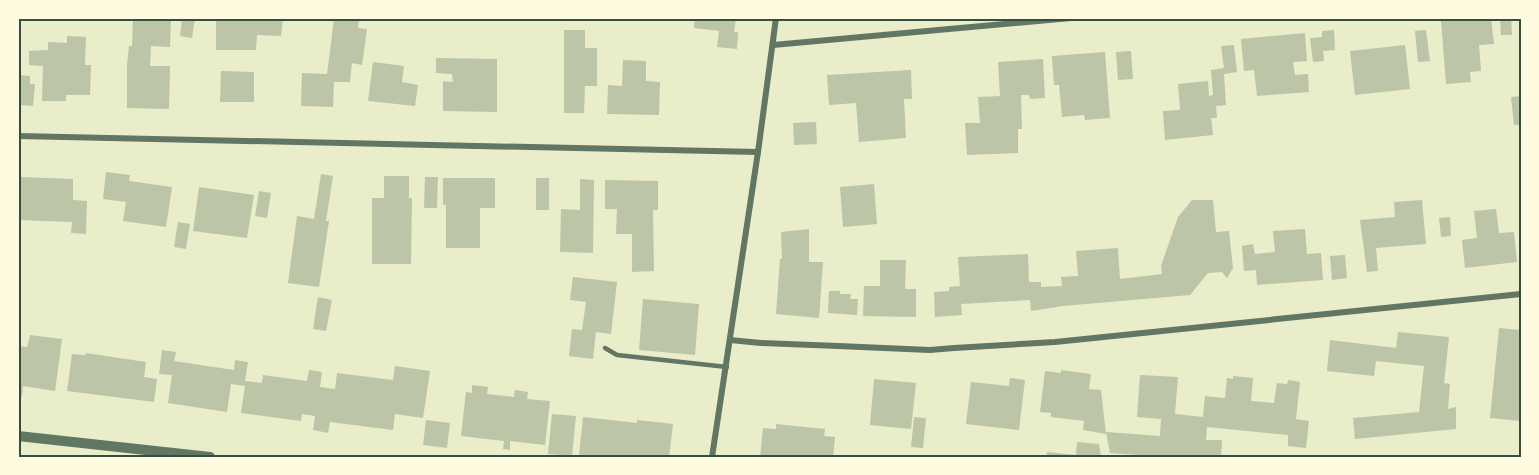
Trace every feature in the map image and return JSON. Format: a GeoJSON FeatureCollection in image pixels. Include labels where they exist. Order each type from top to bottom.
{"type":"FeatureCollection","features":[{"type":"Feature","properties":{"kind":"street"},"geometry":{"type":"LineString","coordinates":[[712,457],[759,152],[776,18]]}},
{"type":"Feature","properties":{"kind":"street"},"geometry":{"type":"LineString","coordinates":[[773,45],[1071,18]]}},
{"type":"Feature","properties":{"kind":"street"},"geometry":{"type":"LineString","coordinates":[[18,136],[759,152]]}},
{"type":"Feature","properties":{"kind":"street"},"geometry":{"type":"LineString","coordinates":[[730,340],[930,350],[1055,342],[1521,294]]}},
{"type":"Feature","properties":{"kind":"street"},"geometry":{"type":"LineString","coordinates":[[18,436],[210,457]]}},
{"type":"Feature","properties":{"kind":"lane"},"geometry":{"type":"LineString","coordinates":[[605,348],[617,355],[727,367]]}},
{"type":"Feature","properties":{"kind":"building"},"geometry":{"type":"Polygon","coordinates":[[[133,18],[171,18],[170,47],[151,46],[150,66],[170,66],[169,109],[127,108],[127,65],[129,46],[132,46],[133,18]]]}},
{"type":"Feature","properties":{"kind":"building"},"geometry":{"type":"Polygon","coordinates":[[[182,18],[195,18],[192,38],[180,36],[182,18]]]}},
{"type":"Feature","properties":{"kind":"building"},"geometry":{"type":"Polygon","coordinates":[[[216,18],[283,18],[281,36],[257,35],[256,50],[216,50],[216,18]]]}},
{"type":"Feature","properties":{"kind":"building"},"geometry":{"type":"Polygon","coordinates":[[[695,18],[736,18],[734,32],[738,32],[737,49],[717,47],[719,31],[694,28],[695,18]]]}},
{"type":"Feature","properties":{"kind":"building"},"geometry":{"type":"Polygon","coordinates":[[[1491,18],[1494,44],[1479,45],[1481,71],[1470,72],[1471,82],[1446,84],[1441,20],[1491,18]]]}},
{"type":"Feature","properties":{"kind":"building"},"geometry":{"type":"Polygon","coordinates":[[[1500,18],[1511,18],[1512,35],[1501,35],[1500,18]]]}},
{"type":"Feature","properties":{"kind":"building"},"geometry":{"type":"Polygon","coordinates":[[[334,19],[359,20],[358,28],[367,29],[362,65],[352,63],[350,82],[334,82],[333,107],[301,106],[302,73],[327,74],[334,19]]]}},
{"type":"Feature","properties":{"kind":"building"},"geometry":{"type":"Polygon","coordinates":[[[564,30],[585,30],[585,48],[597,48],[597,86],[585,86],[584,113],[564,113],[564,30]]]}},
{"type":"Feature","properties":{"kind":"building"},"geometry":{"type":"Polygon","coordinates":[[[1334,30],[1335,50],[1323,51],[1324,61],[1313,62],[1310,38],[1322,37],[1322,31],[1334,30]]]}},
{"type":"Feature","properties":{"kind":"building"},"geometry":{"type":"Polygon","coordinates":[[[1426,30],[1430,61],[1418,62],[1415,31],[1426,30]]]}},
{"type":"Feature","properties":{"kind":"building"},"geometry":{"type":"Polygon","coordinates":[[[1305,33],[1307,61],[1293,62],[1295,75],[1308,74],[1309,92],[1257,96],[1254,70],[1244,71],[1241,39],[1305,33]]]}},
{"type":"Feature","properties":{"kind":"building"},"geometry":{"type":"Polygon","coordinates":[[[67,36],[86,37],[85,65],[91,65],[90,95],[66,95],[66,101],[42,101],[43,66],[29,65],[29,51],[48,50],[48,42],[67,43],[67,36]]]}},
{"type":"Feature","properties":{"kind":"building"},"geometry":{"type":"Polygon","coordinates":[[[1234,45],[1237,72],[1224,74],[1226,105],[1216,106],[1217,118],[1211,118],[1213,135],[1165,140],[1163,111],[1180,110],[1178,84],[1208,81],[1209,96],[1213,95],[1211,70],[1224,68],[1221,46],[1234,45]]]}},
{"type":"Feature","properties":{"kind":"building"},"geometry":{"type":"Polygon","coordinates":[[[1405,45],[1410,89],[1355,95],[1350,51],[1405,45]]]}},
{"type":"Feature","properties":{"kind":"building"},"geometry":{"type":"Polygon","coordinates":[[[1131,51],[1133,79],[1118,80],[1116,52],[1131,51]]]}},
{"type":"Feature","properties":{"kind":"building"},"geometry":{"type":"Polygon","coordinates":[[[1105,52],[1110,118],[1085,120],[1084,115],[1062,117],[1059,85],[1054,85],[1052,56],[1105,52]]]}},
{"type":"Feature","properties":{"kind":"building"},"geometry":{"type":"Polygon","coordinates":[[[436,58],[497,59],[497,112],[443,111],[443,81],[453,82],[452,74],[436,73],[436,58]]]}},
{"type":"Feature","properties":{"kind":"building"},"geometry":{"type":"Polygon","coordinates":[[[1043,59],[1045,98],[1030,99],[1029,95],[1021,95],[1022,129],[1018,129],[1018,153],[967,155],[965,123],[980,123],[978,97],[1000,96],[998,62],[1043,59]]]}},
{"type":"Feature","properties":{"kind":"building"},"geometry":{"type":"Polygon","coordinates":[[[623,60],[646,61],[646,81],[660,82],[659,115],[607,114],[608,85],[622,86],[623,60]]]}},
{"type":"Feature","properties":{"kind":"building"},"geometry":{"type":"Polygon","coordinates":[[[373,62],[404,66],[402,82],[418,85],[415,106],[368,101],[373,62]]]}},
{"type":"Feature","properties":{"kind":"building"},"geometry":{"type":"Polygon","coordinates":[[[911,70],[912,99],[904,99],[906,138],[859,142],[856,103],[829,105],[827,75],[911,70]]]}},
{"type":"Feature","properties":{"kind":"building"},"geometry":{"type":"Polygon","coordinates":[[[221,71],[254,72],[254,102],[220,102],[221,71]]]}},
{"type":"Feature","properties":{"kind":"building"},"geometry":{"type":"Polygon","coordinates":[[[18,75],[30,76],[30,84],[35,84],[33,106],[18,105],[18,75]]]}},
{"type":"Feature","properties":{"kind":"building"},"geometry":{"type":"Polygon","coordinates":[[[1521,96],[1521,125],[1514,125],[1511,97],[1521,96]]]}},
{"type":"Feature","properties":{"kind":"building"},"geometry":{"type":"Polygon","coordinates":[[[816,122],[817,144],[794,145],[793,123],[816,122]]]}},
{"type":"Feature","properties":{"kind":"building"},"geometry":{"type":"Polygon","coordinates":[[[106,172],[130,175],[129,181],[172,187],[166,227],[123,221],[126,202],[103,199],[106,172]]]}},
{"type":"Feature","properties":{"kind":"building"},"geometry":{"type":"Polygon","coordinates":[[[321,174],[333,176],[319,287],[288,283],[297,216],[314,219],[321,174]]]}},
{"type":"Feature","properties":{"kind":"building"},"geometry":{"type":"Polygon","coordinates":[[[384,176],[409,176],[409,198],[412,198],[411,264],[372,264],[372,198],[384,198],[384,176]]]}},
{"type":"Feature","properties":{"kind":"building"},"geometry":{"type":"Polygon","coordinates":[[[19,177],[73,179],[73,200],[87,201],[86,234],[71,233],[72,222],[18,220],[19,177]]]}},
{"type":"Feature","properties":{"kind":"building"},"geometry":{"type":"Polygon","coordinates":[[[425,177],[438,177],[437,208],[424,208],[425,177]]]}},
{"type":"Feature","properties":{"kind":"building"},"geometry":{"type":"Polygon","coordinates":[[[443,178],[495,178],[495,208],[480,208],[480,248],[446,248],[446,205],[443,205],[443,178]]]}},
{"type":"Feature","properties":{"kind":"building"},"geometry":{"type":"Polygon","coordinates":[[[536,178],[549,178],[549,210],[536,210],[536,178]]]}},
{"type":"Feature","properties":{"kind":"building"},"geometry":{"type":"Polygon","coordinates":[[[580,179],[594,180],[593,253],[560,252],[561,209],[580,210],[580,179]]]}},
{"type":"Feature","properties":{"kind":"building"},"geometry":{"type":"Polygon","coordinates":[[[605,180],[658,181],[658,210],[653,210],[654,271],[632,272],[632,234],[616,234],[617,209],[605,209],[605,180]]]}},
{"type":"Feature","properties":{"kind":"building"},"geometry":{"type":"Polygon","coordinates":[[[874,184],[877,224],[843,227],[840,187],[874,184]]]}},
{"type":"Feature","properties":{"kind":"building"},"geometry":{"type":"Polygon","coordinates":[[[199,187],[254,195],[247,238],[193,231],[199,187]]]}},
{"type":"Feature","properties":{"kind":"building"},"geometry":{"type":"Polygon","coordinates":[[[259,191],[271,193],[267,218],[255,216],[259,191]]]}},
{"type":"Feature","properties":{"kind":"building"},"geometry":{"type":"Polygon","coordinates":[[[1192,200],[1213,200],[1216,232],[1229,231],[1233,268],[1227,278],[1222,272],[1208,273],[1190,295],[1031,311],[1030,300],[961,304],[962,315],[935,317],[934,292],[949,291],[949,287],[960,286],[958,257],[1028,254],[1029,282],[1041,282],[1041,287],[1062,286],[1061,277],[1078,276],[1076,251],[1118,248],[1120,279],[1162,274],[1161,266],[1178,217],[1192,200]]]}},
{"type":"Feature","properties":{"kind":"building"},"geometry":{"type":"Polygon","coordinates":[[[1422,200],[1426,244],[1376,248],[1378,271],[1367,272],[1360,220],[1395,217],[1394,202],[1422,200]]]}},
{"type":"Feature","properties":{"kind":"building"},"geometry":{"type":"Polygon","coordinates":[[[1496,209],[1499,233],[1514,232],[1517,262],[1465,268],[1462,240],[1477,238],[1474,211],[1496,209]]]}},
{"type":"Feature","properties":{"kind":"building"},"geometry":{"type":"Polygon","coordinates":[[[1450,217],[1451,236],[1441,237],[1439,218],[1450,217]]]}},
{"type":"Feature","properties":{"kind":"building"},"geometry":{"type":"Polygon","coordinates":[[[178,222],[190,224],[186,249],[174,247],[178,222]]]}},
{"type":"Feature","properties":{"kind":"building"},"geometry":{"type":"Polygon","coordinates":[[[809,229],[809,262],[823,262],[819,318],[776,314],[780,259],[782,259],[781,232],[809,229]]]}},
{"type":"Feature","properties":{"kind":"building"},"geometry":{"type":"Polygon","coordinates":[[[1305,229],[1307,254],[1321,253],[1323,280],[1257,285],[1256,270],[1244,271],[1242,246],[1253,244],[1255,254],[1275,252],[1273,231],[1305,229]]]}},
{"type":"Feature","properties":{"kind":"building"},"geometry":{"type":"Polygon","coordinates":[[[1345,255],[1347,278],[1332,280],[1330,256],[1345,255]]]}},
{"type":"Feature","properties":{"kind":"building"},"geometry":{"type":"Polygon","coordinates":[[[880,260],[906,260],[905,289],[916,289],[916,317],[863,316],[864,286],[880,286],[880,260]]]}},
{"type":"Feature","properties":{"kind":"building"},"geometry":{"type":"Polygon","coordinates":[[[573,277],[617,282],[611,334],[596,332],[593,359],[569,356],[572,329],[582,330],[586,302],[570,300],[573,277]]]}},
{"type":"Feature","properties":{"kind":"building"},"geometry":{"type":"Polygon","coordinates":[[[829,291],[851,294],[850,299],[858,299],[857,315],[828,313],[829,291]]]}},
{"type":"Feature","properties":{"kind":"building"},"geometry":{"type":"Polygon","coordinates":[[[318,297],[332,300],[326,331],[313,329],[318,297]]]}},
{"type":"Feature","properties":{"kind":"building"},"geometry":{"type":"Polygon","coordinates":[[[643,299],[699,304],[695,355],[639,350],[643,299]]]}},
{"type":"Feature","properties":{"kind":"building"},"geometry":{"type":"Polygon","coordinates":[[[1499,328],[1521,330],[1521,421],[1490,418],[1499,328]]]}},
{"type":"Feature","properties":{"kind":"building"},"geometry":{"type":"Polygon","coordinates":[[[1398,332],[1449,337],[1444,383],[1450,384],[1448,409],[1456,407],[1456,429],[1355,439],[1353,418],[1419,412],[1424,366],[1376,361],[1374,376],[1327,371],[1330,340],[1396,348],[1398,332]]]}},
{"type":"Feature","properties":{"kind":"building"},"geometry":{"type":"Polygon","coordinates":[[[30,335],[62,339],[55,391],[23,386],[22,397],[18,397],[18,346],[27,347],[30,335]]]}},
{"type":"Feature","properties":{"kind":"building"},"geometry":{"type":"Polygon","coordinates":[[[162,350],[176,352],[174,361],[234,370],[235,360],[248,362],[245,381],[262,383],[263,375],[307,381],[309,370],[322,372],[320,387],[335,389],[337,373],[393,380],[395,366],[430,371],[423,418],[395,414],[393,430],[330,422],[328,433],[313,430],[315,416],[302,414],[301,421],[241,413],[245,386],[231,384],[227,412],[168,403],[172,375],[159,374],[162,350]]]}},
{"type":"Feature","properties":{"kind":"building"},"geometry":{"type":"Polygon","coordinates":[[[86,353],[146,362],[144,377],[157,379],[154,402],[67,391],[72,354],[86,355],[86,353]]]}},
{"type":"Feature","properties":{"kind":"building"},"geometry":{"type":"Polygon","coordinates":[[[1061,370],[1091,374],[1089,389],[1101,390],[1106,434],[1083,430],[1084,421],[1051,417],[1051,413],[1040,412],[1045,371],[1061,373],[1061,370]]]}},
{"type":"Feature","properties":{"kind":"building"},"geometry":{"type":"Polygon","coordinates":[[[1140,375],[1178,377],[1175,414],[1203,417],[1205,396],[1225,398],[1227,378],[1233,379],[1233,376],[1253,378],[1251,401],[1274,403],[1277,383],[1287,384],[1288,380],[1300,382],[1296,419],[1309,421],[1306,448],[1288,446],[1288,435],[1207,427],[1206,440],[1222,440],[1221,457],[1166,457],[1110,453],[1106,432],[1160,436],[1161,419],[1137,417],[1140,375]]]}},
{"type":"Feature","properties":{"kind":"building"},"geometry":{"type":"Polygon","coordinates":[[[1010,378],[1025,380],[1019,430],[966,424],[971,382],[1009,386],[1010,378]]]}},
{"type":"Feature","properties":{"kind":"building"},"geometry":{"type":"Polygon","coordinates":[[[874,379],[916,383],[911,429],[870,425],[874,379]]]}},
{"type":"Feature","properties":{"kind":"building"},"geometry":{"type":"Polygon","coordinates":[[[472,385],[488,387],[487,394],[514,397],[515,390],[528,392],[527,399],[550,401],[545,445],[510,441],[510,450],[503,449],[504,441],[461,436],[466,392],[472,393],[472,385]]]}},
{"type":"Feature","properties":{"kind":"building"},"geometry":{"type":"Polygon","coordinates":[[[552,414],[576,416],[572,456],[548,454],[552,414]]]}},
{"type":"Feature","properties":{"kind":"building"},"geometry":{"type":"Polygon","coordinates":[[[583,417],[673,424],[669,457],[579,456],[583,417]]]}},
{"type":"Feature","properties":{"kind":"building"},"geometry":{"type":"Polygon","coordinates":[[[914,417],[926,418],[923,448],[911,447],[914,417]]]}},
{"type":"Feature","properties":{"kind":"building"},"geometry":{"type":"Polygon","coordinates":[[[426,420],[450,423],[447,448],[423,445],[426,420]]]}},
{"type":"Feature","properties":{"kind":"building"},"geometry":{"type":"Polygon","coordinates":[[[776,424],[825,429],[824,436],[835,437],[833,457],[760,457],[763,428],[776,429],[776,424]]]}},
{"type":"Feature","properties":{"kind":"building"},"geometry":{"type":"Polygon","coordinates":[[[1077,442],[1099,444],[1101,457],[1046,457],[1047,452],[1076,455],[1077,442]]]}}]}
